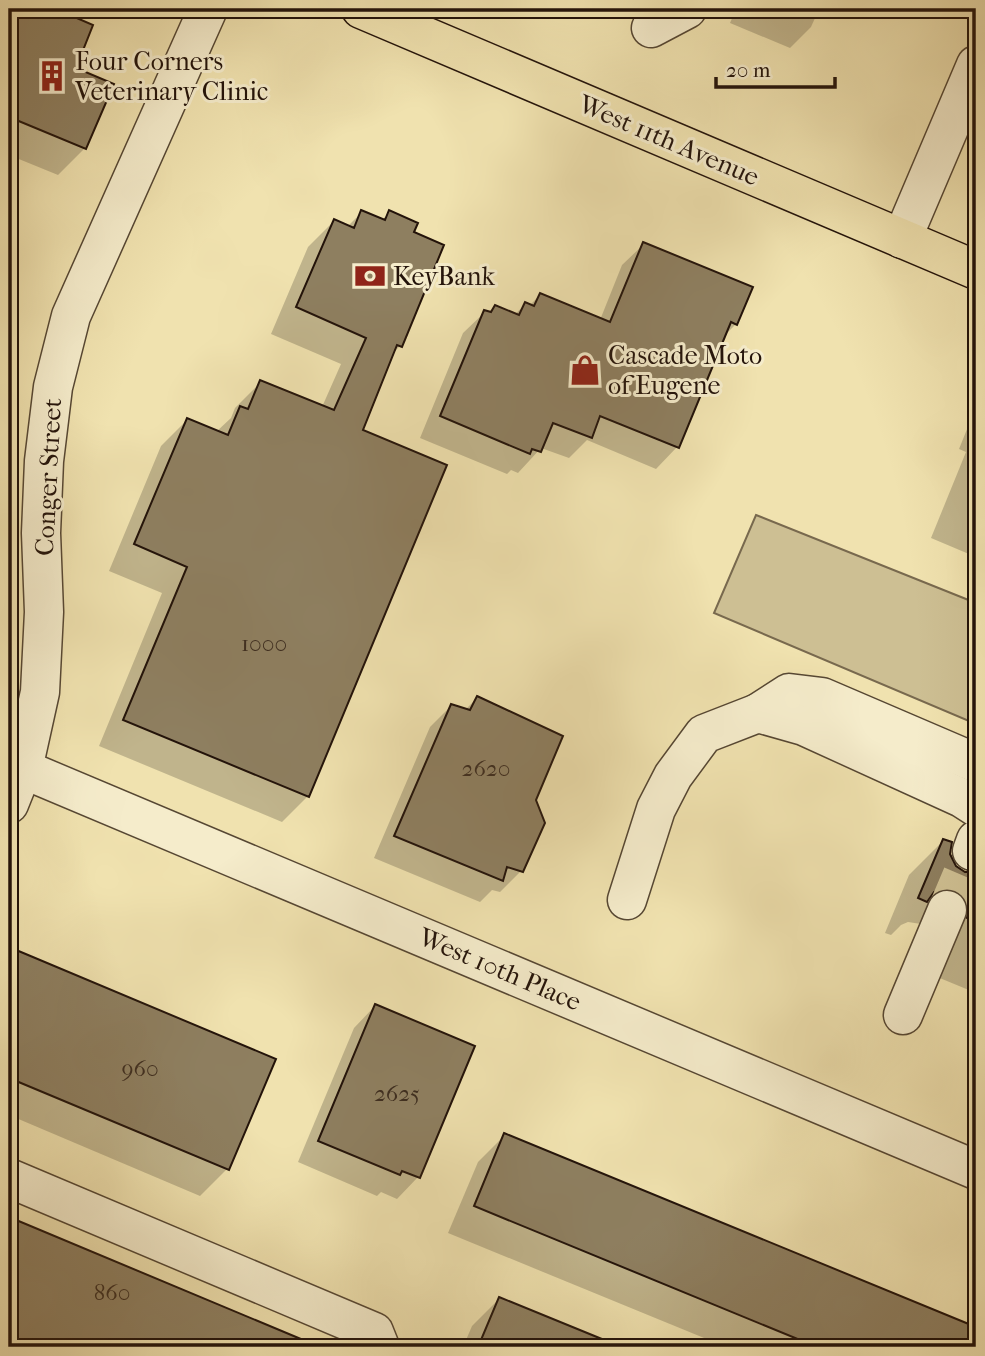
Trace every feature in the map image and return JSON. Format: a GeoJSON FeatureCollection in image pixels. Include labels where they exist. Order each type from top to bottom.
{"type":"FeatureCollection","features":[{"type":"Feature","properties":{"kind":"main road","name":"West 11th Avenue"},"geometry":{"type":"LineString","coordinates":[[361,9],[976,270]]}},
{"type":"Feature","properties":{"kind":"street","name":"Conger Street"},"geometry":{"type":"LineString","coordinates":[[9,804],[23,769],[40,692],[44,612],[41,533],[44,461],[52,393],[71,316],[208,9]]}},
{"type":"Feature","properties":{"kind":"street"},"geometry":{"type":"LineString","coordinates":[[651,28],[687,9]]}},
{"type":"Feature","properties":{"kind":"street"},"geometry":{"type":"LineString","coordinates":[[902,239],[968,109],[976,65]]}},
{"type":"Feature","properties":{"kind":"street"},"geometry":{"type":"LineString","coordinates":[[627,900],[656,809],[673,776],[704,734],[758,713],[789,693],[822,696],[976,764]]}},
{"type":"Feature","properties":{"kind":"street"},"geometry":{"type":"LineString","coordinates":[[758,713],[804,726],[962,798],[976,807]]}},
{"type":"Feature","properties":{"kind":"street","name":"West 10th Place"},"geometry":{"type":"LineString","coordinates":[[23,769],[976,1170]]}},
{"type":"Feature","properties":{"kind":"street"},"geometry":{"type":"LineString","coordinates":[[903,1015],[947,910]]}},
{"type":"Feature","properties":{"kind":"street"},"geometry":{"type":"LineString","coordinates":[[9,1178],[374,1332],[380,1347]]}},
{"type":"Feature","properties":{"kind":"shaded area"},"geometry":{"type":"Polygon","coordinates":[[[756,515],[976,603],[976,724],[714,613],[756,515]]]}},
{"type":"Feature","properties":{"kind":"building","name":"Four Corners Veterinary Clinic"},"geometry":{"type":"Polygon","coordinates":[[[9,9],[56,9],[93,25],[76,68],[114,84],[86,149],[9,117],[9,9]]]}},
{"type":"Feature","properties":{"kind":"building"},"geometry":{"type":"Polygon","coordinates":[[[361,210],[385,220],[389,210],[418,223],[414,232],[444,245],[402,347],[397,345],[363,430],[447,465],[309,797],[123,720],[187,567],[134,544],[187,418],[228,435],[240,406],[248,409],[260,380],[334,410],[366,338],[296,307],[334,219],[354,228],[361,210]]]}},
{"type":"Feature","properties":{"kind":"building","name":"Cascade Moto of Eugene"},"geometry":{"type":"Polygon","coordinates":[[[643,242],[753,287],[737,325],[731,322],[679,448],[600,416],[592,438],[553,423],[541,452],[532,449],[530,454],[440,416],[484,310],[491,312],[495,305],[519,315],[525,302],[534,306],[540,293],[610,322],[643,242]]]}},
{"type":"Feature","properties":{"kind":"building"},"geometry":{"type":"Polygon","coordinates":[[[477,696],[563,736],[536,800],[545,823],[523,872],[507,867],[503,881],[394,836],[451,704],[470,710],[477,696]]]}},
{"type":"Feature","properties":{"kind":"building"},"geometry":{"type":"Polygon","coordinates":[[[943,839],[952,842],[950,854],[956,866],[965,872],[976,872],[976,922],[967,918],[969,908],[965,897],[955,890],[945,888],[934,892],[927,902],[918,898],[943,839]]]}},
{"type":"Feature","properties":{"kind":"building"},"geometry":{"type":"Polygon","coordinates":[[[9,947],[276,1059],[229,1170],[9,1078],[9,947]]]}},
{"type":"Feature","properties":{"kind":"building"},"geometry":{"type":"Polygon","coordinates":[[[375,1004],[475,1046],[420,1178],[402,1171],[400,1175],[318,1141],[375,1004]]]}},
{"type":"Feature","properties":{"kind":"building"},"geometry":{"type":"Polygon","coordinates":[[[504,1133],[976,1327],[976,1347],[817,1347],[474,1206],[504,1133]]]}},
{"type":"Feature","properties":{"kind":"building"},"geometry":{"type":"Polygon","coordinates":[[[9,1217],[320,1347],[9,1347],[9,1217]]]}},
{"type":"Feature","properties":{"kind":"building"},"geometry":{"type":"Polygon","coordinates":[[[499,1297],[619,1346],[619,1347],[478,1347],[499,1297]]]}},
{"type":"Feature","properties":{"kind":"tunnel"},"geometry":{"type":"LineString","coordinates":[[947,910],[972,851]]}},
{"type":"Feature","properties":{"kind":"place","name":"Four Corners Veterinary Clinic"},"geometry":{"type":"Point","coordinates":[52,76]}},
{"type":"Feature","properties":{"kind":"place","name":"KeyBank"},"geometry":{"type":"Point","coordinates":[370,276]}},
{"type":"Feature","properties":{"kind":"place","name":"Cascade Moto of Eugene"},"geometry":{"type":"Point","coordinates":[585,370]}}]}
